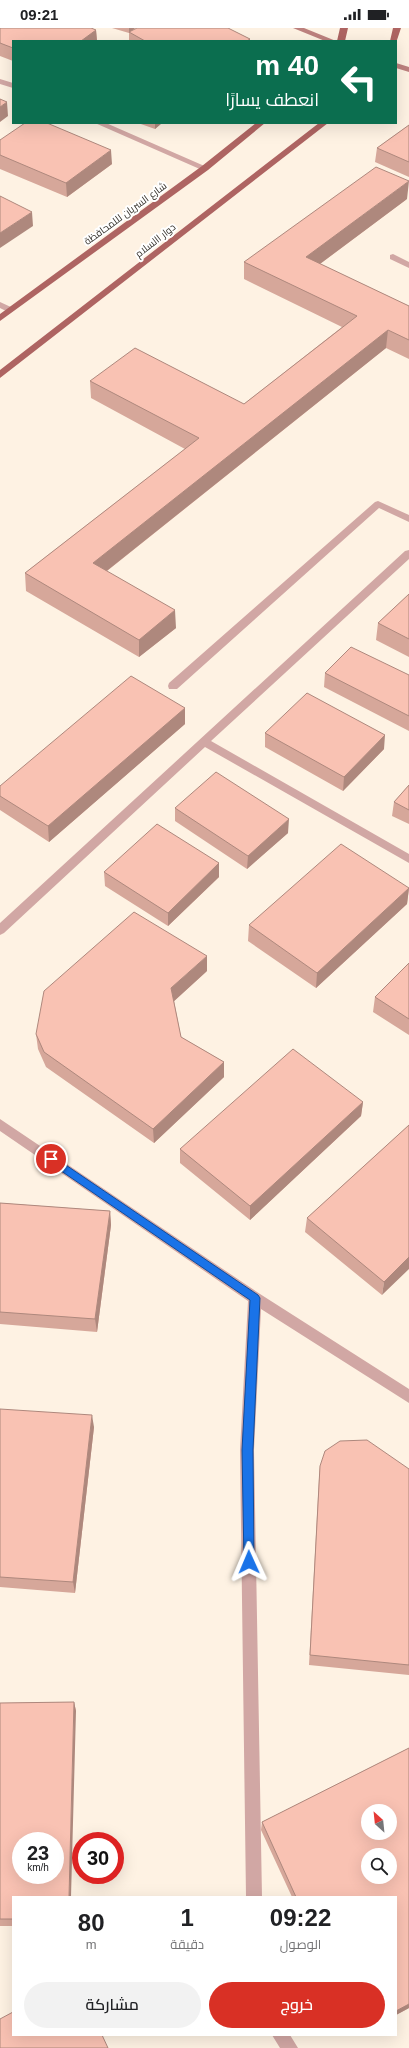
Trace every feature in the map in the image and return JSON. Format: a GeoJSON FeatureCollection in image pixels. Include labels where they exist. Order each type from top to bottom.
{"type":"FeatureCollection","features":[{"type":"Feature","properties":{"kind":"main road"},"geometry":{"type":"LineString","coordinates":[[297,28],[329,40]]}},
{"type":"Feature","properties":{"kind":"main road"},"geometry":{"type":"LineString","coordinates":[[341,40],[344,28]]}},
{"type":"Feature","properties":{"kind":"main road"},"geometry":{"type":"LineString","coordinates":[[394,40],[397,28]]}},
{"type":"Feature","properties":{"kind":"main road"},"geometry":{"type":"LineString","coordinates":[[397,65],[409,70]]}},
{"type":"Feature","properties":{"kind":"main road","name":"شارع السريان لللمحافظة"},"geometry":{"type":"LineString","coordinates":[[0,318],[205,168],[260,124]]}},
{"type":"Feature","properties":{"kind":"main road","name":"دوار االسلام"},"geometry":{"type":"LineString","coordinates":[[0,375],[323,124]]}},
{"type":"Feature","properties":{"kind":"street"},"geometry":{"type":"LineString","coordinates":[[0,81],[12,86]]}},
{"type":"Feature","properties":{"kind":"street"},"geometry":{"type":"LineString","coordinates":[[101,124],[205,168]]}},
{"type":"Feature","properties":{"kind":"street"},"geometry":{"type":"LineString","coordinates":[[393,257],[409,265]]}},
{"type":"Feature","properties":{"kind":"street"},"geometry":{"type":"LineString","coordinates":[[0,306],[10,310]]}},
{"type":"Feature","properties":{"kind":"street"},"geometry":{"type":"LineString","coordinates":[[173,686],[378,504],[409,519]]}},
{"type":"Feature","properties":{"kind":"street"},"geometry":{"type":"LineString","coordinates":[[0,930],[409,553]]}},
{"type":"Feature","properties":{"kind":"street"},"geometry":{"type":"LineString","coordinates":[[204,742],[409,859]]}},
{"type":"Feature","properties":{"kind":"street"},"geometry":{"type":"LineString","coordinates":[[0,1124],[255,1298],[409,1397]]}},
{"type":"Feature","properties":{"kind":"street"},"geometry":{"type":"LineString","coordinates":[[254,1896],[247,1450],[255,1298]]}},
{"type":"Feature","properties":{"kind":"street"},"geometry":{"type":"LineString","coordinates":[[281,2036],[290,2048]]}},
{"type":"Feature","properties":{"kind":"building"},"geometry":{"type":"Polygon","coordinates":[[[0,28],[91,28],[96,30],[82,40],[12,40],[12,48],[0,43],[0,28]]]}},
{"type":"Feature","properties":{"kind":"building"},"geometry":{"type":"Polygon","coordinates":[[[137,28],[228,28],[250,39],[143,40],[129,32],[137,28]]]}},
{"type":"Feature","properties":{"kind":"building"},"geometry":{"type":"Polygon","coordinates":[[[0,99],[7,102],[0,107],[0,99]]]}},
{"type":"Feature","properties":{"kind":"building"},"geometry":{"type":"Polygon","coordinates":[[[24,124],[49,124],[111,150],[66,183],[0,155],[0,140],[24,124]]]}},
{"type":"Feature","properties":{"kind":"building"},"geometry":{"type":"Polygon","coordinates":[[[409,125],[409,162],[377,148],[409,125]]]}},
{"type":"Feature","properties":{"kind":"building"},"geometry":{"type":"Polygon","coordinates":[[[376,167],[409,181],[306,257],[409,306],[409,340],[388,330],[93,563],[175,610],[139,640],[25,573],[199,438],[90,381],[135,348],[244,404],[357,316],[244,262],[376,167]]]}},
{"type":"Feature","properties":{"kind":"building"},"geometry":{"type":"Polygon","coordinates":[[[0,196],[32,212],[0,233],[0,196]]]}},
{"type":"Feature","properties":{"kind":"building"},"geometry":{"type":"Polygon","coordinates":[[[409,594],[409,639],[378,623],[409,594]]]}},
{"type":"Feature","properties":{"kind":"building"},"geometry":{"type":"Polygon","coordinates":[[[351,647],[409,675],[409,716],[325,673],[351,647]]]}},
{"type":"Feature","properties":{"kind":"building"},"geometry":{"type":"Polygon","coordinates":[[[131,676],[185,708],[48,826],[0,796],[0,786],[131,676]]]}},
{"type":"Feature","properties":{"kind":"building"},"geometry":{"type":"Polygon","coordinates":[[[307,693],[385,735],[344,777],[265,733],[307,693]]]}},
{"type":"Feature","properties":{"kind":"building"},"geometry":{"type":"Polygon","coordinates":[[[216,772],[289,819],[248,856],[175,808],[216,772]]]}},
{"type":"Feature","properties":{"kind":"building"},"geometry":{"type":"Polygon","coordinates":[[[409,785],[409,810],[394,802],[409,785]]]}},
{"type":"Feature","properties":{"kind":"building"},"geometry":{"type":"Polygon","coordinates":[[[157,824],[219,863],[168,913],[104,872],[157,824]]]}},
{"type":"Feature","properties":{"kind":"building"},"geometry":{"type":"Polygon","coordinates":[[[341,844],[409,888],[317,973],[249,925],[341,844]]]}},
{"type":"Feature","properties":{"kind":"building"},"geometry":{"type":"Polygon","coordinates":[[[134,912],[207,956],[171,988],[181,1037],[224,1062],[153,1129],[44,1052],[36,1034],[44,991],[134,912]]]}},
{"type":"Feature","properties":{"kind":"building"},"geometry":{"type":"Polygon","coordinates":[[[409,963],[409,1019],[375,997],[409,963]]]}},
{"type":"Feature","properties":{"kind":"building"},"geometry":{"type":"Polygon","coordinates":[[[293,1049],[363,1102],[250,1206],[180,1149],[293,1049]]]}},
{"type":"Feature","properties":{"kind":"building"},"geometry":{"type":"Polygon","coordinates":[[[409,1125],[409,1257],[384,1282],[307,1218],[409,1125]]]}},
{"type":"Feature","properties":{"kind":"building"},"geometry":{"type":"Polygon","coordinates":[[[0,1203],[110,1211],[95,1319],[0,1312],[0,1203]]]}},
{"type":"Feature","properties":{"kind":"building"},"geometry":{"type":"Polygon","coordinates":[[[0,1409],[92,1415],[73,1582],[0,1577],[0,1409]]]}},
{"type":"Feature","properties":{"kind":"building"},"geometry":{"type":"Polygon","coordinates":[[[367,1440],[409,1469],[409,1665],[310,1655],[320,1466],[325,1451],[340,1441],[367,1440]]]}},
{"type":"Feature","properties":{"kind":"building"},"geometry":{"type":"Polygon","coordinates":[[[74,1702],[69,1896],[12,1896],[12,1919],[0,1919],[0,1703],[74,1702]]]}},
{"type":"Feature","properties":{"kind":"building"},"geometry":{"type":"Polygon","coordinates":[[[409,1748],[409,2004],[397,2010],[397,1896],[296,1896],[262,1822],[409,1748]]]}},
{"type":"Feature","properties":{"kind":"building"},"geometry":{"type":"Polygon","coordinates":[[[12,2013],[12,2036],[102,2036],[108,2048],[0,2048],[0,2019],[12,2013]]]}},
{"type":"Feature","properties":{"kind":"route"},"geometry":{"type":"LineString","coordinates":[[51,1159],[255,1298],[247,1450],[249,1562]]}}]}
